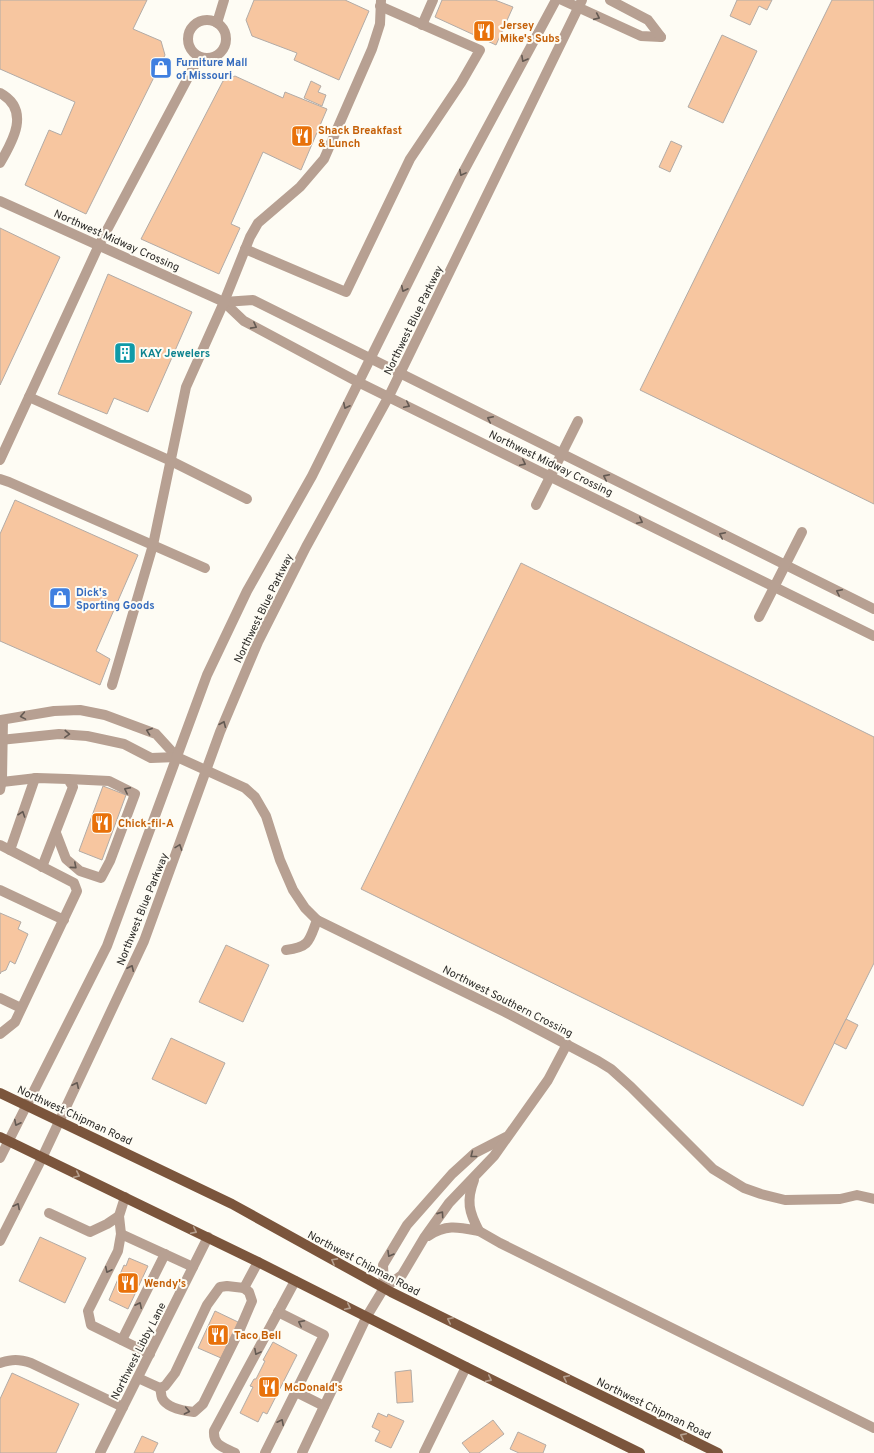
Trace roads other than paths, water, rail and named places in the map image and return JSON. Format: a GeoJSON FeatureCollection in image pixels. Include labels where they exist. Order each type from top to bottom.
{"type":"FeatureCollection","features":[{"type":"Feature","properties":{"kind":"main road","name":"Northwest Chipman Road"},"geometry":{"type":"LineString","coordinates":[[0,1093],[232,1204],[384,1288],[718,1453]]}},
{"type":"Feature","properties":{"kind":"main road"},"geometry":{"type":"LineString","coordinates":[[4,1139],[208,1237],[367,1316],[466,1368],[640,1453]]}},
{"type":"Feature","properties":{"kind":"street"},"geometry":{"type":"LineString","coordinates":[[217,23],[224,0]]}},
{"type":"Feature","properties":{"kind":"street"},"geometry":{"type":"LineString","coordinates":[[422,25],[433,0]]}},
{"type":"Feature","properties":{"kind":"street","name":"Northwest Blue Parkway"},"geometry":{"type":"LineString","coordinates":[[0,1158],[4,1139],[26,1105],[107,946],[207,675],[247,591],[312,476],[460,178],[556,0]]}},
{"type":"Feature","properties":{"kind":"street"},"geometry":{"type":"LineString","coordinates":[[562,0],[580,4],[641,36],[661,37],[648,20],[610,0]]}},
{"type":"Feature","properties":{"kind":"street"},"geometry":{"type":"LineString","coordinates":[[112,685],[153,545],[186,387],[224,302],[245,249],[250,237],[258,223],[300,187],[324,160],[372,50],[380,24],[380,3],[422,25],[480,50],[461,83],[410,159],[346,292],[245,249]]}},
{"type":"Feature","properties":{"kind":"street","name":"Northwest Blue Parkway"},"geometry":{"type":"LineString","coordinates":[[0,1241],[42,1158],[144,941],[220,732],[258,642],[306,547],[389,396],[580,4]]}},
{"type":"Feature","properties":{"kind":"street"},"geometry":{"type":"LineString","coordinates":[[205,20],[217,23],[226,33],[226,46],[218,56],[212,58],[199,57],[190,48],[188,42],[190,30],[194,25],[205,20]]}},
{"type":"Feature","properties":{"kind":"street"},"geometry":{"type":"LineString","coordinates":[[0,460],[98,245],[199,57]]}},
{"type":"Feature","properties":{"kind":"street"},"geometry":{"type":"LineString","coordinates":[[0,93],[10,100],[16,109],[18,119],[15,133],[0,163]]}},
{"type":"Feature","properties":{"kind":"street","name":"Northwest Midway Crossing"},"geometry":{"type":"LineString","coordinates":[[0,201],[224,302],[244,321],[358,382],[874,636]]}},
{"type":"Feature","properties":{"kind":"street","name":"Northwest Midway Crossing"},"geometry":{"type":"LineString","coordinates":[[224,302],[253,300],[874,609]]}},
{"type":"Feature","properties":{"kind":"street"},"geometry":{"type":"LineString","coordinates":[[29,397],[171,460],[247,499]]}},
{"type":"Feature","properties":{"kind":"street"},"geometry":{"type":"LineString","coordinates":[[536,505],[578,421]]}},
{"type":"Feature","properties":{"kind":"street"},"geometry":{"type":"LineString","coordinates":[[0,479],[205,568]]}},
{"type":"Feature","properties":{"kind":"street"},"geometry":{"type":"LineString","coordinates":[[759,616],[786,566],[802,532]]}},
{"type":"Feature","properties":{"kind":"street","name":"Northwest Southern Crossing"},"geometry":{"type":"LineString","coordinates":[[2,720],[54,711],[80,710],[105,715],[156,734],[178,757],[245,788],[255,797],[266,816],[280,860],[293,890],[305,908],[316,920],[567,1044],[611,1069],[713,1169],[744,1188],[785,1200],[840,1199],[857,1195],[874,1199]]}},
{"type":"Feature","properties":{"kind":"street"},"geometry":{"type":"LineString","coordinates":[[2,720],[1,786],[34,778],[109,781],[135,794],[110,861],[101,878],[80,871],[66,859],[56,832]]}},
{"type":"Feature","properties":{"kind":"street","name":"Northwest Southern Crossing"},"geometry":{"type":"LineString","coordinates":[[1,740],[59,734],[88,736],[124,744],[151,758],[178,757]]}},
{"type":"Feature","properties":{"kind":"street"},"geometry":{"type":"LineString","coordinates":[[10,850],[34,778]]}},
{"type":"Feature","properties":{"kind":"street"},"geometry":{"type":"LineString","coordinates":[[42,866],[73,787],[68,779]]}},
{"type":"Feature","properties":{"kind":"street"},"geometry":{"type":"LineString","coordinates":[[0,845],[74,883],[77,891],[15,1022],[0,1034]]}},
{"type":"Feature","properties":{"kind":"street"},"geometry":{"type":"LineString","coordinates":[[0,890],[64,920]]}},
{"type":"Feature","properties":{"kind":"street"},"geometry":{"type":"LineString","coordinates":[[286,950],[300,949],[307,943],[316,920]]}},
{"type":"Feature","properties":{"kind":"street"},"geometry":{"type":"LineString","coordinates":[[0,998],[21,1008]]}},
{"type":"Feature","properties":{"kind":"street"},"geometry":{"type":"LineString","coordinates":[[302,1453],[367,1316],[384,1288],[402,1275],[424,1238],[449,1203],[494,1156],[548,1080],[567,1044]]}},
{"type":"Feature","properties":{"kind":"street"},"geometry":{"type":"LineString","coordinates":[[384,1288],[383,1265],[407,1225],[452,1174],[475,1153],[507,1136]]}},
{"type":"Feature","properties":{"kind":"street"},"geometry":{"type":"LineString","coordinates":[[475,1177],[469,1202],[470,1212],[479,1232]]}},
{"type":"Feature","properties":{"kind":"street"},"geometry":{"type":"LineString","coordinates":[[125,1197],[119,1216],[121,1234],[118,1251],[88,1311],[91,1325],[150,1354]]}},
{"type":"Feature","properties":{"kind":"street"},"geometry":{"type":"LineString","coordinates":[[49,1213],[90,1232],[107,1224],[119,1216]]}},
{"type":"Feature","properties":{"kind":"street"},"geometry":{"type":"LineString","coordinates":[[424,1238],[439,1230],[456,1227],[479,1232],[874,1428]]}},
{"type":"Feature","properties":{"kind":"street"},"geometry":{"type":"LineString","coordinates":[[121,1234],[193,1267]]}},
{"type":"Feature","properties":{"kind":"street","name":"Northwest Libby Lane"},"geometry":{"type":"LineString","coordinates":[[100,1453],[208,1237]]}},
{"type":"Feature","properties":{"kind":"street"},"geometry":{"type":"LineString","coordinates":[[122,1340],[165,1254]]}},
{"type":"Feature","properties":{"kind":"street"},"geometry":{"type":"LineString","coordinates":[[244,1288],[258,1262]]}},
{"type":"Feature","properties":{"kind":"street"},"geometry":{"type":"LineString","coordinates":[[235,1453],[218,1445],[213,1438],[214,1431],[295,1281]]}},
{"type":"Feature","properties":{"kind":"street"},"geometry":{"type":"LineString","coordinates":[[138,1378],[160,1388],[166,1386],[175,1373],[208,1305],[220,1287],[227,1286],[244,1288],[249,1292],[252,1301],[203,1404],[194,1412],[181,1410],[162,1399],[160,1388]]}},
{"type":"Feature","properties":{"kind":"street"},"geometry":{"type":"LineString","coordinates":[[265,1453],[324,1335],[278,1312]]}},
{"type":"Feature","properties":{"kind":"street"},"geometry":{"type":"LineString","coordinates":[[0,1363],[19,1359],[31,1363],[123,1407]]}},
{"type":"Feature","properties":{"kind":"street"},"geometry":{"type":"LineString","coordinates":[[424,1453],[466,1368]]}},
{"type":"Feature","properties":{"kind":"street"},"geometry":{"type":"LineString","coordinates":[[296,1392],[324,1406]]}},
{"type":"Feature","properties":{"kind":"place","name":"Jersey Mike's Subs"},"geometry":{"type":"Point","coordinates":[484,31]}},
{"type":"Feature","properties":{"kind":"place","name":"Furniture Mall of Missouri"},"geometry":{"type":"Point","coordinates":[161,68]}},
{"type":"Feature","properties":{"kind":"place","name":"Shack Breakfast & Lunch"},"geometry":{"type":"Point","coordinates":[302,136]}},
{"type":"Feature","properties":{"kind":"place","name":"KAY Jewelers"},"geometry":{"type":"Point","coordinates":[125,353]}},
{"type":"Feature","properties":{"kind":"place","name":"Dick's Sporting Goods"},"geometry":{"type":"Point","coordinates":[60,598]}},
{"type":"Feature","properties":{"kind":"place","name":"Chick-fil-A"},"geometry":{"type":"Point","coordinates":[102,823]}},
{"type":"Feature","properties":{"kind":"place","name":"Wendy's"},"geometry":{"type":"Point","coordinates":[128,1283]}},
{"type":"Feature","properties":{"kind":"place","name":"Taco Bell"},"geometry":{"type":"Point","coordinates":[218,1335]}},
{"type":"Feature","properties":{"kind":"place","name":"McDonald's"},"geometry":{"type":"Point","coordinates":[269,1387]}}]}
